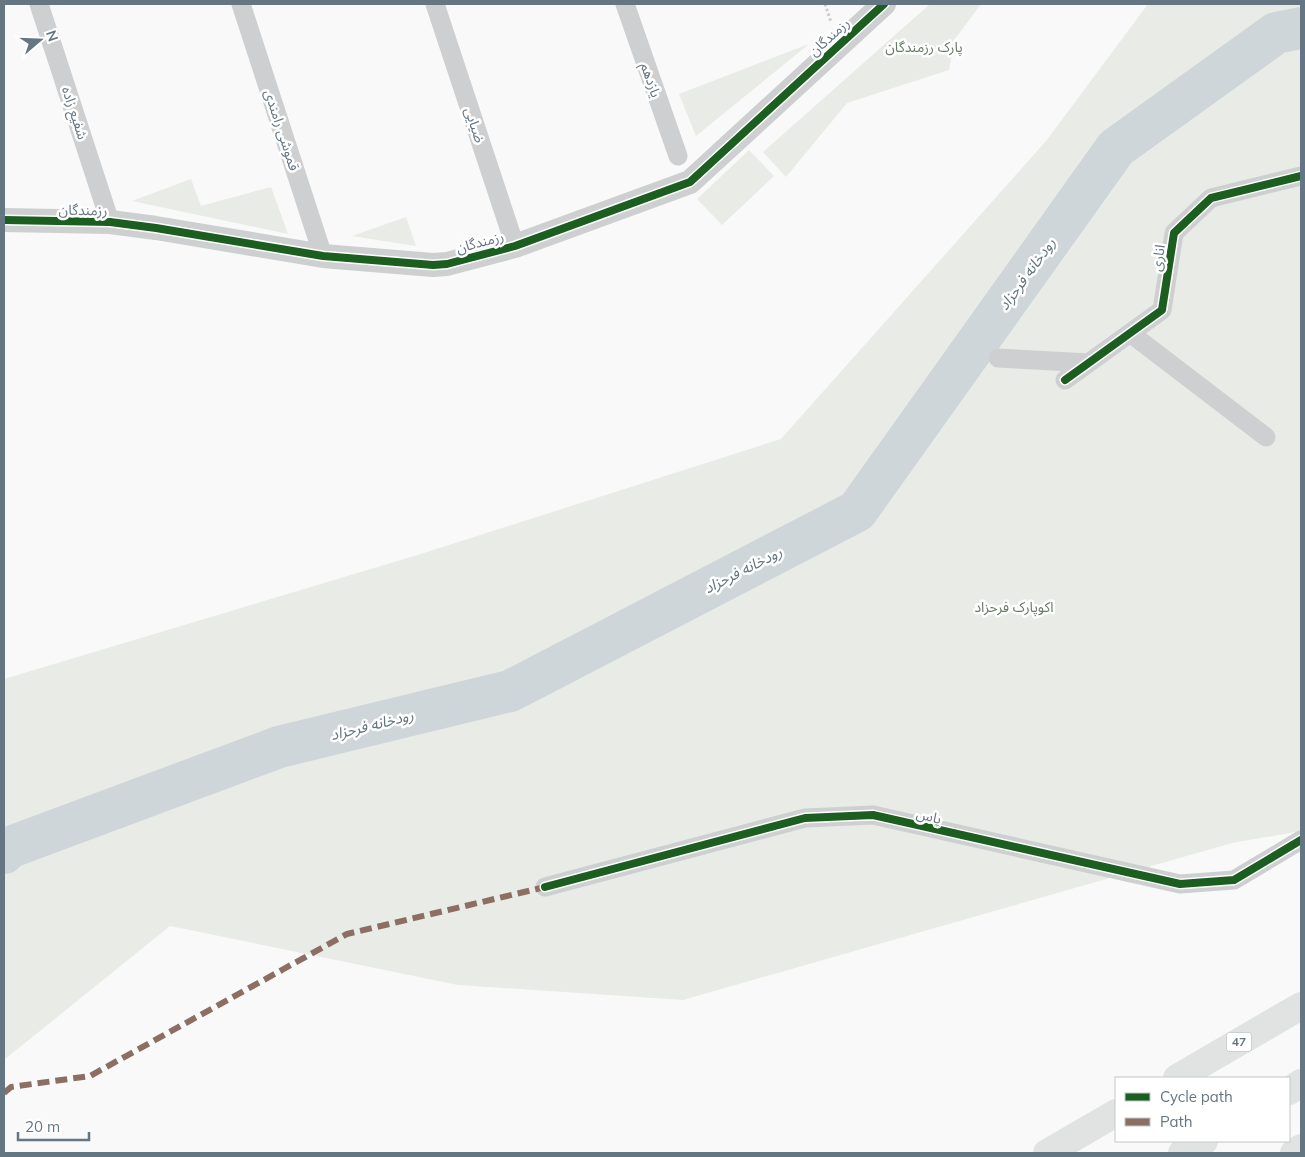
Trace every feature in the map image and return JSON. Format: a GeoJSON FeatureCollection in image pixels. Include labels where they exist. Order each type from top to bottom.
{"type":"FeatureCollection","features":[{"type":"Feature","properties":{"kind":"highway","name":"47"},"geometry":{"type":"LineString","coordinates":[[1179,1077],[1301,1006]]}},
{"type":"Feature","properties":{"kind":"highway"},"geometry":{"type":"LineString","coordinates":[[1290,1089],[1301,1083]]}},
{"type":"Feature","properties":{"kind":"highway"},"geometry":{"type":"LineString","coordinates":[[1047,1153],[1115,1115]]}},
{"type":"Feature","properties":{"kind":"highway"},"geometry":{"type":"LineString","coordinates":[[1182,1153],[1202,1142]]}},
{"type":"Feature","properties":{"kind":"highway"},"geometry":{"type":"LineString","coordinates":[[1294,1153],[1301,1148]]}},
{"type":"Feature","properties":{"kind":"street","name":"شفیع زاده"},"geometry":{"type":"LineString","coordinates":[[39,4],[110,222]]}},
{"type":"Feature","properties":{"kind":"street","name":"قموشی رامندی"},"geometry":{"type":"LineString","coordinates":[[241,4],[323,256]]}},
{"type":"Feature","properties":{"kind":"street","name":"ضیایی"},"geometry":{"type":"LineString","coordinates":[[435,4],[514,246]]}},
{"type":"Feature","properties":{"kind":"street","name":"یازدهم"},"geometry":{"type":"LineString","coordinates":[[625,4],[678,156]]}},
{"type":"Feature","properties":{"kind":"street","name":"رزمندگان"},"geometry":{"type":"LineString","coordinates":[[4,220],[110,222],[323,256],[432,265],[447,264],[514,246],[680,188],[690,182],[884,4]]}},
{"type":"Feature","properties":{"kind":"street","name":"اناری"},"geometry":{"type":"LineString","coordinates":[[1065,380],[1162,310],[1174,233],[1211,198],[1300,179]]}},
{"type":"Feature","properties":{"kind":"street"},"geometry":{"type":"LineString","coordinates":[[1130,333],[1266,437]]}},
{"type":"Feature","properties":{"kind":"street"},"geometry":{"type":"LineString","coordinates":[[998,358],[1089,363]]}},
{"type":"Feature","properties":{"kind":"street","name":"یاس"},"geometry":{"type":"LineString","coordinates":[[545,887],[805,818],[873,815],[1180,884],[1234,880],[1301,840]]}},
{"type":"Feature","properties":{"kind":"green space","name":"پارک رزمندگان"},"geometry":{"type":"Polygon","coordinates":[[[930,4],[981,4],[955,39],[949,70],[847,103],[786,177],[763,152],[930,4]]]}},
{"type":"Feature","properties":{"kind":"green space","name":"اکوپارک فرحزاد"},"geometry":{"type":"Polygon","coordinates":[[[1148,4],[1301,4],[1301,831],[1232,843],[683,1000],[458,985],[170,926],[4,1060],[4,679],[424,553],[781,439],[1046,141],[1148,4]]]}},
{"type":"Feature","properties":{"kind":"green space"},"geometry":{"type":"Polygon","coordinates":[[[809,44],[696,136],[679,94],[809,44]]]}},
{"type":"Feature","properties":{"kind":"green space"},"geometry":{"type":"Polygon","coordinates":[[[749,150],[774,176],[722,225],[697,199],[749,150]]]}},
{"type":"Feature","properties":{"kind":"green space"},"geometry":{"type":"Polygon","coordinates":[[[191,179],[201,206],[271,187],[288,234],[132,201],[191,179]]]}},
{"type":"Feature","properties":{"kind":"green space"},"geometry":{"type":"Polygon","coordinates":[[[406,217],[416,246],[352,236],[406,217]]]}},
{"type":"Feature","properties":{"kind":"waterway","name":"رودخانه فرحزاد"},"geometry":{"type":"LineString","coordinates":[[4,853],[8,848],[279,747],[510,691],[857,511],[1116,148],[1276,33],[1301,28]]}},
{"type":"Feature","properties":{"kind":"marked path"},"geometry":{"type":"LineString","coordinates":[[4,1093],[11,1087],[90,1076],[347,934],[545,887]]}},
{"type":"Feature","properties":{"kind":"cycle path"},"geometry":{"type":"LineString","coordinates":[[4,220],[110,222],[323,256],[433,265],[447,264],[515,246],[690,182],[884,4]]}},
{"type":"Feature","properties":{"kind":"cycle path"},"geometry":{"type":"LineString","coordinates":[[1065,380],[1162,310],[1174,233],[1211,198],[1301,176]]}},
{"type":"Feature","properties":{"kind":"cycle path"},"geometry":{"type":"LineString","coordinates":[[545,887],[805,818],[873,815],[1180,884],[1234,880],[1301,840]]}}]}
